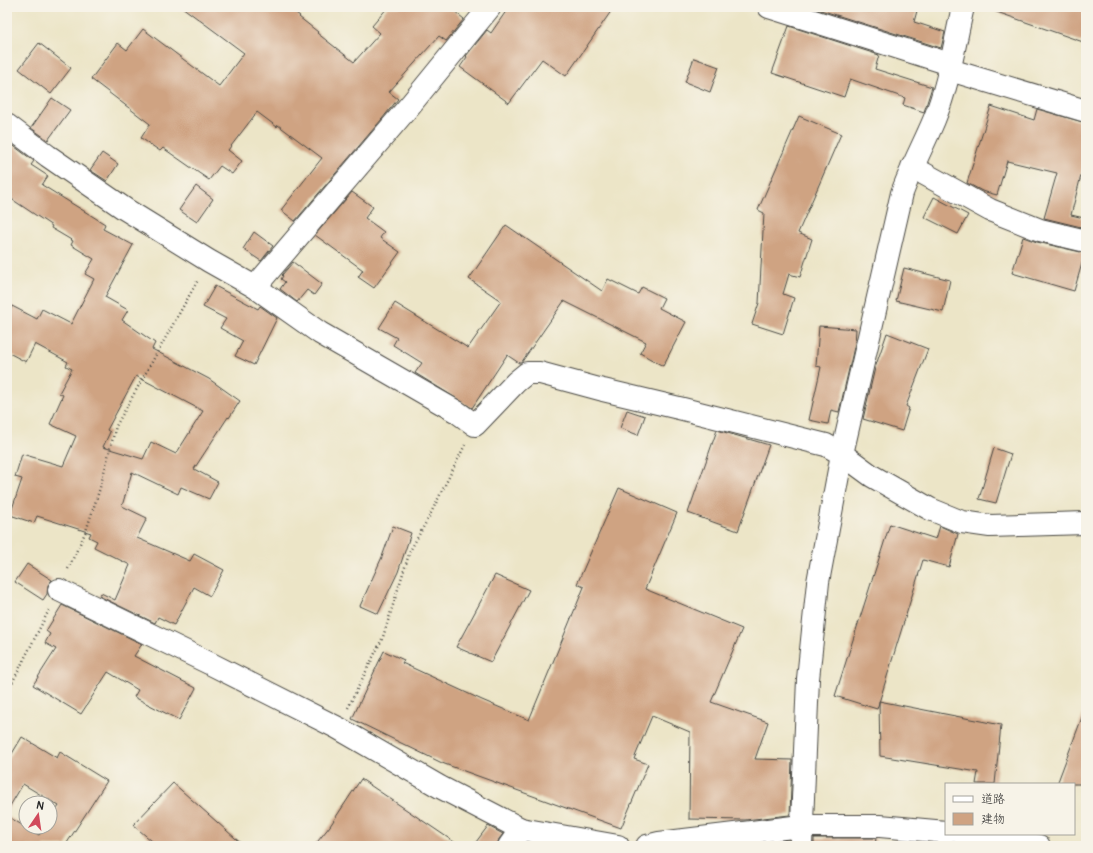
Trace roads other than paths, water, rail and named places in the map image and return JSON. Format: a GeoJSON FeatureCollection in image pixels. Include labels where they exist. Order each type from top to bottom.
{"type":"FeatureCollection","features":[{"type":"Feature","properties":{"kind":"street"},"geometry":{"type":"LineString","coordinates":[[255,287],[490,7]]}},
{"type":"Feature","properties":{"kind":"street"},"geometry":{"type":"LineString","coordinates":[[769,7],[1086,111]]}},
{"type":"Feature","properties":{"kind":"street"},"geometry":{"type":"LineString","coordinates":[[801,836],[808,679],[818,582],[842,454],[902,193],[934,119],[950,67],[963,7]]}},
{"type":"Feature","properties":{"kind":"street"},"geometry":{"type":"LineString","coordinates":[[7,125],[48,156],[125,209],[209,261],[255,287],[320,333],[451,408],[475,424],[516,382],[527,373],[540,373],[826,445],[842,454],[872,476],[930,509],[962,522],[990,526],[1086,523]]}},
{"type":"Feature","properties":{"kind":"street"},"geometry":{"type":"LineString","coordinates":[[912,167],[990,210],[1040,230],[1086,241]]}},
{"type":"Feature","properties":{"kind":"street"},"geometry":{"type":"LineString","coordinates":[[59,590],[338,728],[440,787],[515,837],[618,846]]}},
{"type":"Feature","properties":{"kind":"street"},"geometry":{"type":"LineString","coordinates":[[647,846],[659,844],[801,836],[880,826],[945,832]]}},
{"type":"Feature","properties":{"kind":"street"},"geometry":{"type":"LineString","coordinates":[[971,835],[1015,840],[1039,846]]}}]}
